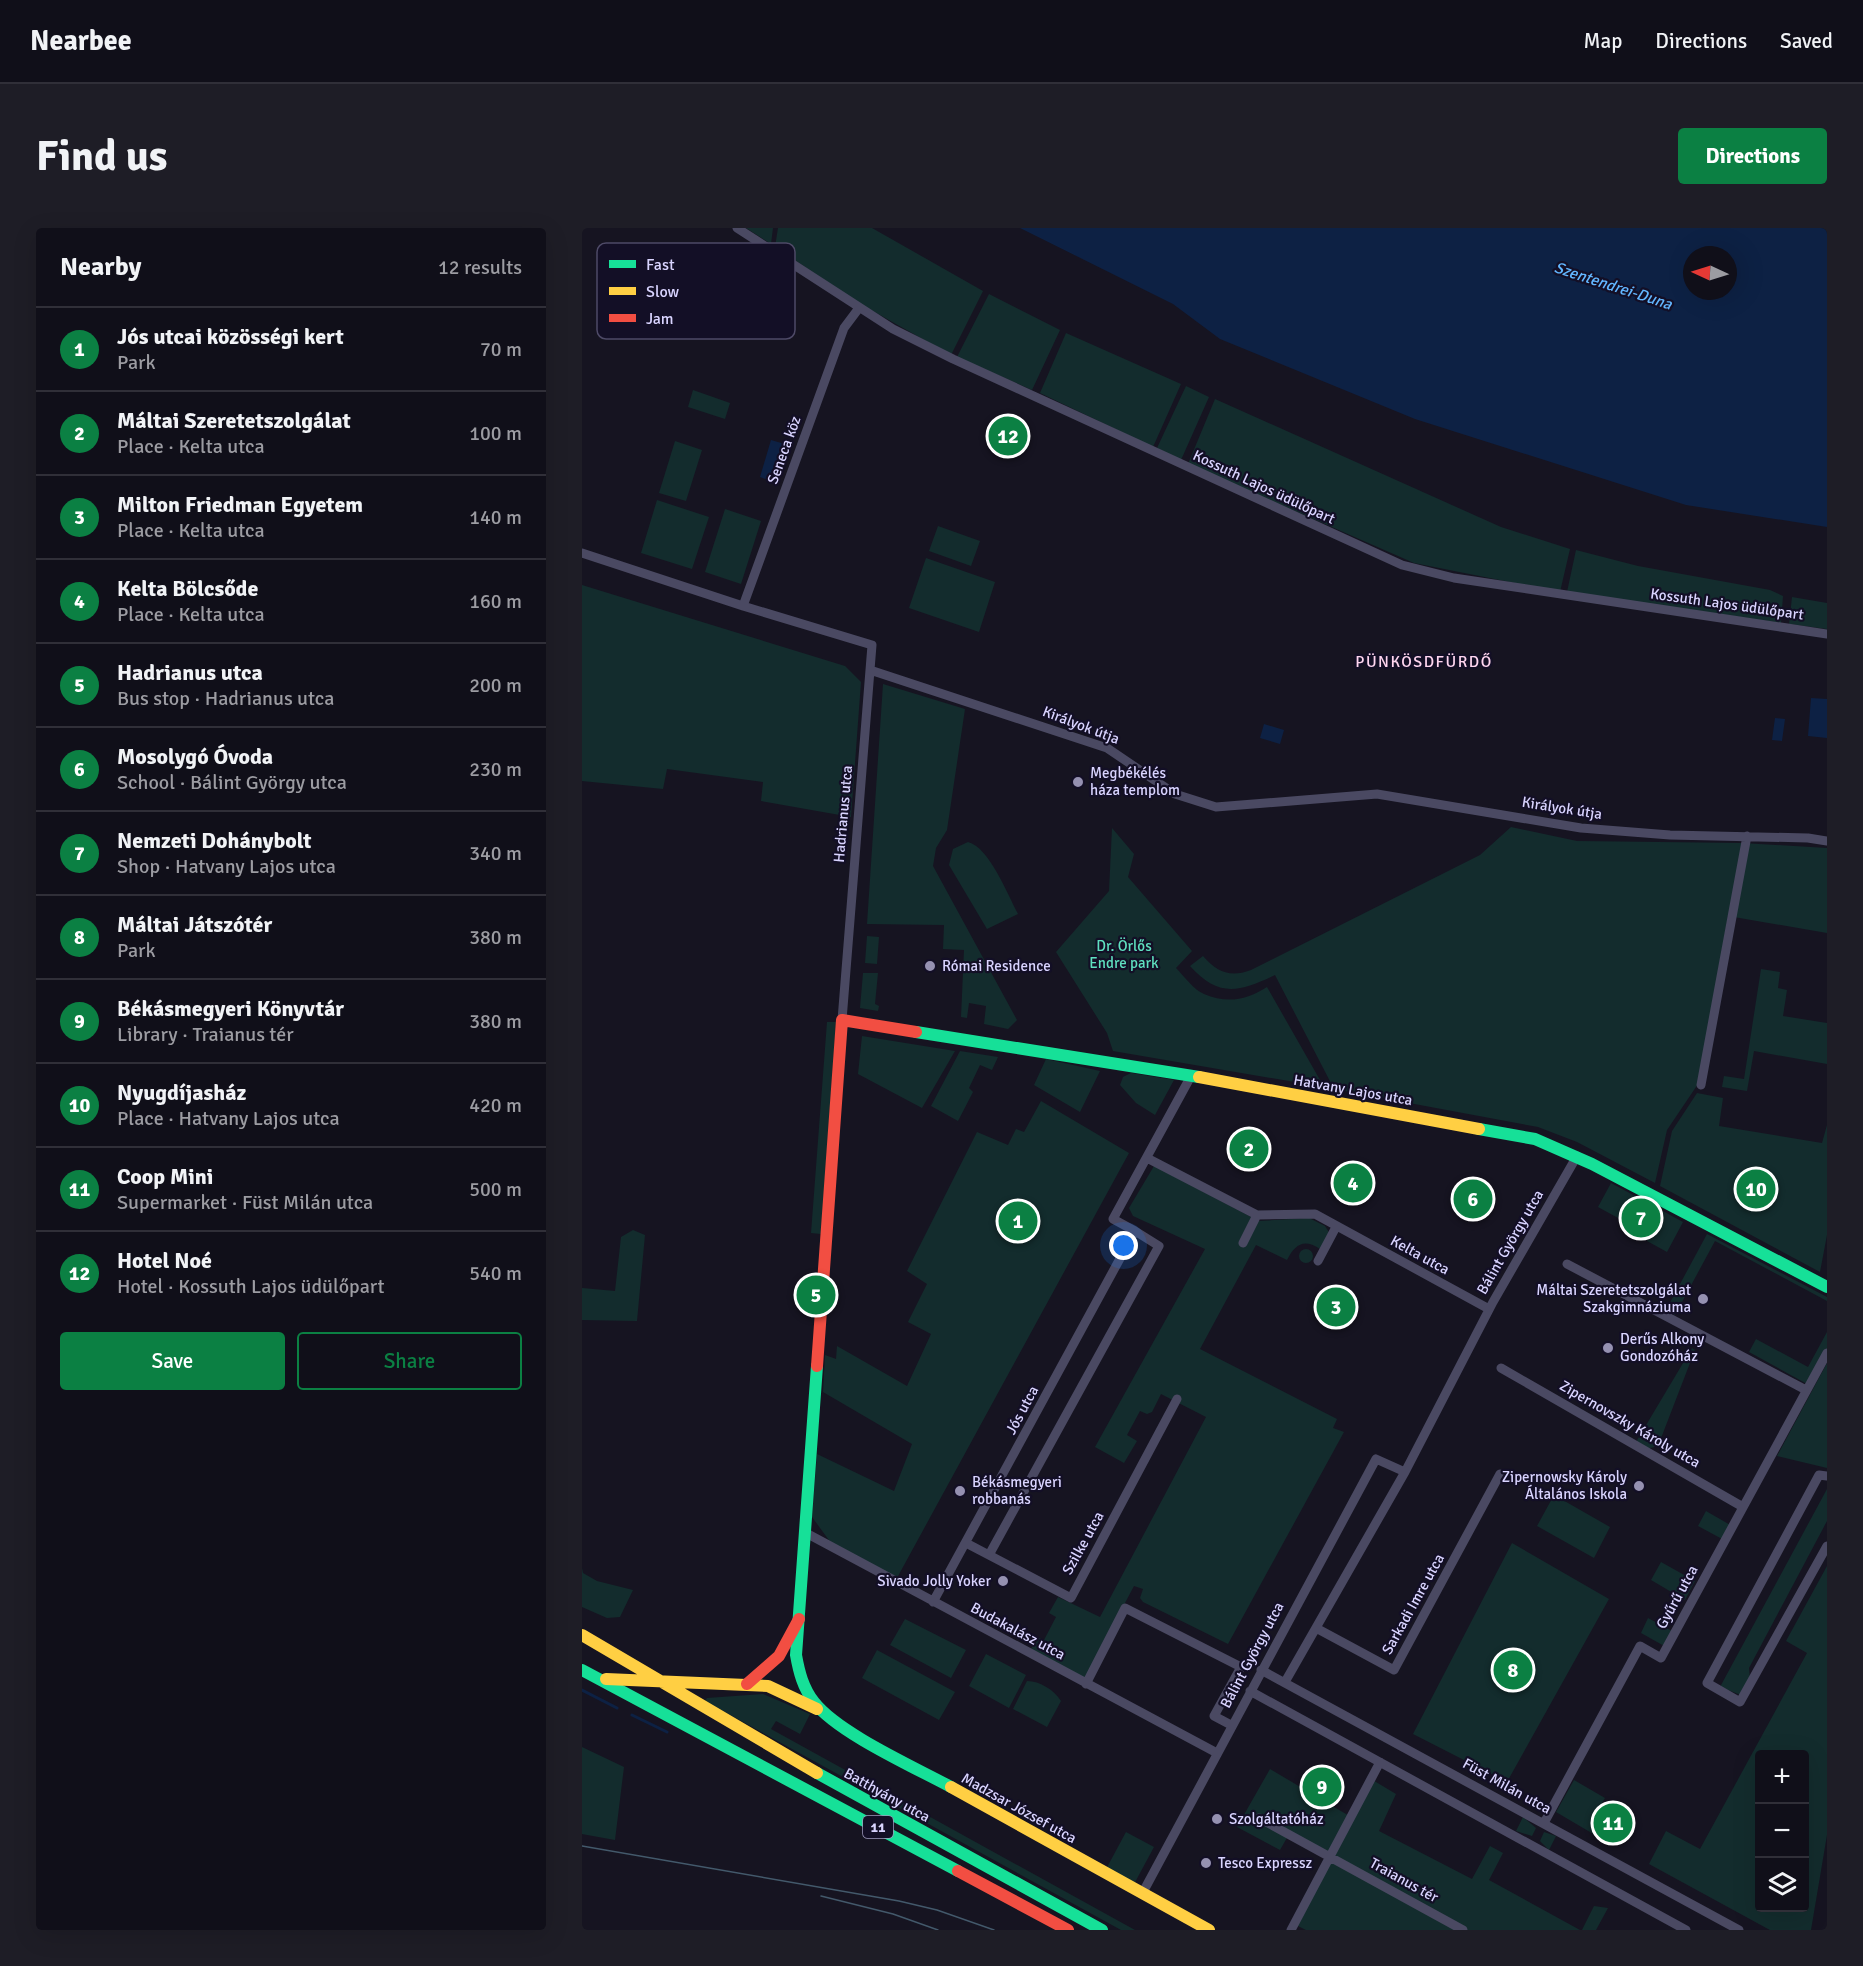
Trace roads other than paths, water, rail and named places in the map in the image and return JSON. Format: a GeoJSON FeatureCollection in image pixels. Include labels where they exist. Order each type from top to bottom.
{"type":"FeatureCollection","features":[{"type":"Feature","properties":{"kind":"street","name":"Kossuth Lajos üdülőpart"},"geometry":{"type":"LineString","coordinates":[[737,228],[760,243]]}},
{"type":"Feature","properties":{"kind":"street","name":"Kossuth Lajos üdülőpart"},"geometry":{"type":"LineString","coordinates":[[795,266],[859,308],[952,359],[1402,565],[1476,582],[1827,634]]}},
{"type":"Feature","properties":{"kind":"street","name":"Seneca köz"},"geometry":{"type":"LineString","coordinates":[[743,606],[844,327],[859,308]]}},
{"type":"Feature","properties":{"kind":"street"},"geometry":{"type":"LineString","coordinates":[[582,553],[743,606],[872,645],[870,670]]}},
{"type":"Feature","properties":{"kind":"street","name":"Királyok útja"},"geometry":{"type":"LineString","coordinates":[[870,670],[1107,748],[1175,794],[1216,807],[1377,794],[1581,828],[1670,835],[1808,838],[1827,841]]}},
{"type":"Feature","properties":{"kind":"street","name":"Hadrianus utca"},"geometry":{"type":"LineString","coordinates":[[818,1709],[799,1674],[795,1655],[870,670]]}},
{"type":"Feature","properties":{"kind":"street"},"geometry":{"type":"LineString","coordinates":[[1701,1085],[1747,836]]}},
{"type":"Feature","properties":{"kind":"street","name":"Hatvany Lajos utca"},"geometry":{"type":"LineString","coordinates":[[842,1020],[1191,1076],[1534,1139],[1577,1156],[1827,1287]]}},
{"type":"Feature","properties":{"kind":"street"},"geometry":{"type":"LineString","coordinates":[[989,1556],[1159,1246],[1113,1219],[1191,1076]]}},
{"type":"Feature","properties":{"kind":"street","name":"Bálint György utca"},"geometry":{"type":"LineString","coordinates":[[1285,1682],[1405,1472],[1489,1310],[1577,1156]]}},
{"type":"Feature","properties":{"kind":"street","name":"Kelta utca"},"geometry":{"type":"LineString","coordinates":[[1147,1158],[1257,1215],[1315,1214],[1489,1310]]}},
{"type":"Feature","properties":{"kind":"street"},"geometry":{"type":"LineString","coordinates":[[1243,1243],[1257,1215]]}},
{"type":"Feature","properties":{"kind":"street"},"geometry":{"type":"LineString","coordinates":[[1318,1261],[1336,1227]]}},
{"type":"Feature","properties":{"kind":"street","name":"Jós utca"},"geometry":{"type":"LineString","coordinates":[[933,1602],[1135,1231]]}},
{"type":"Feature","properties":{"kind":"street"},"geometry":{"type":"LineString","coordinates":[[1567,1264],[1806,1390]]}},
{"type":"Feature","properties":{"kind":"street","name":"Gyűrű utca"},"geometry":{"type":"LineString","coordinates":[[1544,1823],[1640,1646],[1661,1658],[1827,1353]]}},
{"type":"Feature","properties":{"kind":"street","name":"Zipernovszky Károly utca"},"geometry":{"type":"LineString","coordinates":[[1501,1368],[1743,1507]]}},
{"type":"Feature","properties":{"kind":"street","name":"Szilke utca"},"geometry":{"type":"LineString","coordinates":[[966,1543],[1071,1598],[1178,1399]]}},
{"type":"Feature","properties":{"kind":"street","name":"Bálint György utca"},"geometry":{"type":"LineString","coordinates":[[1142,1894],[1376,1459],[1405,1472]]}},
{"type":"Feature","properties":{"kind":"street","name":"Sarkadi Imre utca"},"geometry":{"type":"LineString","coordinates":[[1316,1628],[1394,1670],[1500,1474]]}},
{"type":"Feature","properties":{"kind":"street"},"geometry":{"type":"LineString","coordinates":[[1827,1476],[1819,1475],[1707,1683],[1740,1702],[1827,1546]]}},
{"type":"Feature","properties":{"kind":"street","name":"Budakalász utca"},"geometry":{"type":"LineString","coordinates":[[806,1533],[1217,1753]]}},
{"type":"Feature","properties":{"kind":"street"},"geometry":{"type":"LineString","coordinates":[[1086,1684],[1125,1608],[1241,1667],[1214,1716],[1231,1725]]}},
{"type":"Feature","properties":{"kind":"street"},"geometry":{"type":"LineString","coordinates":[[747,1684],[768,1671],[779,1659],[799,1619]]}},
{"type":"Feature","properties":{"kind":"street","name":"11"},"geometry":{"type":"LineString","coordinates":[[582,1635],[662,1680]]}},
{"type":"Feature","properties":{"kind":"street","name":"11"},"geometry":{"type":"LineString","coordinates":[[582,1670],[687,1724],[1068,1930]]}},
{"type":"Feature","properties":{"kind":"street","name":"Füst Milán utca"},"geometry":{"type":"LineString","coordinates":[[1261,1670],[1739,1930]]}},
{"type":"Feature","properties":{"kind":"street","name":"Madzsar József utca"},"geometry":{"type":"LineString","coordinates":[[601,1679],[747,1684],[780,1690],[818,1709],[837,1724],[1209,1930]]}},
{"type":"Feature","properties":{"kind":"street","name":"Batthyány utca"},"geometry":{"type":"LineString","coordinates":[[662,1680],[805,1766],[1102,1930]]}},
{"type":"Feature","properties":{"kind":"street"},"geometry":{"type":"LineString","coordinates":[[1250,1691],[1686,1930]]}},
{"type":"Feature","properties":{"kind":"street"},"geometry":{"type":"LineString","coordinates":[[1291,1930],[1380,1762]]}},
{"type":"Feature","properties":{"kind":"street","name":"Traianus tér"},"geometry":{"type":"LineString","coordinates":[[1259,1818],[1463,1930]]}},
{"type":"Feature","properties":{"kind":"water","name":"Szentendrei-Duna"},"geometry":{"type":"Polygon","coordinates":[[[1020,228],[1827,228],[1827,527],[1686,505],[1415,419],[1220,339],[1173,304],[1020,228]]]}},
{"type":"Feature","properties":{"kind":"water"},"geometry":{"type":"Polygon","coordinates":[[[771,440],[788,445],[776,483],[760,477],[771,440]]]}},
{"type":"Feature","properties":{"kind":"water"},"geometry":{"type":"Polygon","coordinates":[[[1811,698],[1827,699],[1827,738],[1808,736],[1811,698]]]}},
{"type":"Feature","properties":{"kind":"water"},"geometry":{"type":"Polygon","coordinates":[[[1775,718],[1785,719],[1782,741],[1772,740],[1775,718]]]}},
{"type":"Feature","properties":{"kind":"water"},"geometry":{"type":"Polygon","coordinates":[[[1264,724],[1284,730],[1280,744],[1260,738],[1264,724]]]}},
{"type":"Feature","properties":{"kind":"waterway"},"geometry":{"type":"LineString","coordinates":[[582,1690],[617,1708]]}},
{"type":"Feature","properties":{"kind":"waterway"},"geometry":{"type":"LineString","coordinates":[[632,1715],[667,1732]]}},
{"type":"Feature","properties":{"kind":"tram line"},"geometry":{"type":"LineString","coordinates":[[582,1846],[899,1901],[937,1910],[994,1930]]}},
{"type":"Feature","properties":{"kind":"tram line"},"geometry":{"type":"LineString","coordinates":[[821,1896],[893,1914],[938,1930]]}},
{"type":"Feature","properties":{"kind":"place","name":"Hotel Noé"},"geometry":{"type":"Point","coordinates":[1008,436]}},
{"type":"Feature","properties":{"kind":"place","name":"Megbékélés háza templom"},"geometry":{"type":"Point","coordinates":[1078,782]}},
{"type":"Feature","properties":{"kind":"place","name":"Római Residence"},"geometry":{"type":"Point","coordinates":[930,966]}},
{"type":"Feature","properties":{"kind":"place","name":"Máltai Szeretetszolgálat"},"geometry":{"type":"Point","coordinates":[1249,1149]}},
{"type":"Feature","properties":{"kind":"place","name":"Kelta Bölcsőde"},"geometry":{"type":"Point","coordinates":[1353,1183]}},
{"type":"Feature","properties":{"kind":"place","name":"Nyugdíjasház"},"geometry":{"type":"Point","coordinates":[1756,1189]}},
{"type":"Feature","properties":{"kind":"place","name":"Mosolygó Óvoda"},"geometry":{"type":"Point","coordinates":[1473,1199]}},
{"type":"Feature","properties":{"kind":"place","name":"Nemzeti Dohánybolt"},"geometry":{"type":"Point","coordinates":[1641,1218]}},
{"type":"Feature","properties":{"kind":"place","name":"Jós utcai közösségi kert"},"geometry":{"type":"Point","coordinates":[1018,1221]}},
{"type":"Feature","properties":{"kind":"place","name":"Hadrianus utca"},"geometry":{"type":"Point","coordinates":[816,1295]}},
{"type":"Feature","properties":{"kind":"place","name":"Máltai Szeretetszolgálat Szakgimnáziuma"},"geometry":{"type":"Point","coordinates":[1703,1299]}},
{"type":"Feature","properties":{"kind":"place","name":"Milton Friedman Egyetem"},"geometry":{"type":"Point","coordinates":[1336,1307]}},
{"type":"Feature","properties":{"kind":"place","name":"Derűs Alkony Gondozóház"},"geometry":{"type":"Point","coordinates":[1608,1348]}},
{"type":"Feature","properties":{"kind":"place","name":"Zipernowsky Károly Általános Iskola"},"geometry":{"type":"Point","coordinates":[1639,1486]}},
{"type":"Feature","properties":{"kind":"place","name":"Békásmegyeri robbanás"},"geometry":{"type":"Point","coordinates":[960,1491]}},
{"type":"Feature","properties":{"kind":"place","name":"Sivado Jolly Yoker"},"geometry":{"type":"Point","coordinates":[1003,1581]}},
{"type":"Feature","properties":{"kind":"place","name":"Máltai Játszótér"},"geometry":{"type":"Point","coordinates":[1513,1670]}},
{"type":"Feature","properties":{"kind":"place","name":"Békásmegyeri Könyvtár"},"geometry":{"type":"Point","coordinates":[1322,1787]}},
{"type":"Feature","properties":{"kind":"place","name":"Szolgáltatóház"},"geometry":{"type":"Point","coordinates":[1217,1819]}},
{"type":"Feature","properties":{"kind":"place","name":"Coop Mini"},"geometry":{"type":"Point","coordinates":[1613,1823]}},
{"type":"Feature","properties":{"kind":"place","name":"Tesco Expressz"},"geometry":{"type":"Point","coordinates":[1206,1863]}},
{"type":"Feature","properties":{"kind":"district","name":"PÜNKÖSDFÜRDŐ"},"geometry":{"type":"Point","coordinates":[1424,662]}},
{"type":"Feature","properties":{"kind":"park label","name":"Dr. Örlős Endre park"},"geometry":{"type":"Point","coordinates":[1124,954]}}]}
